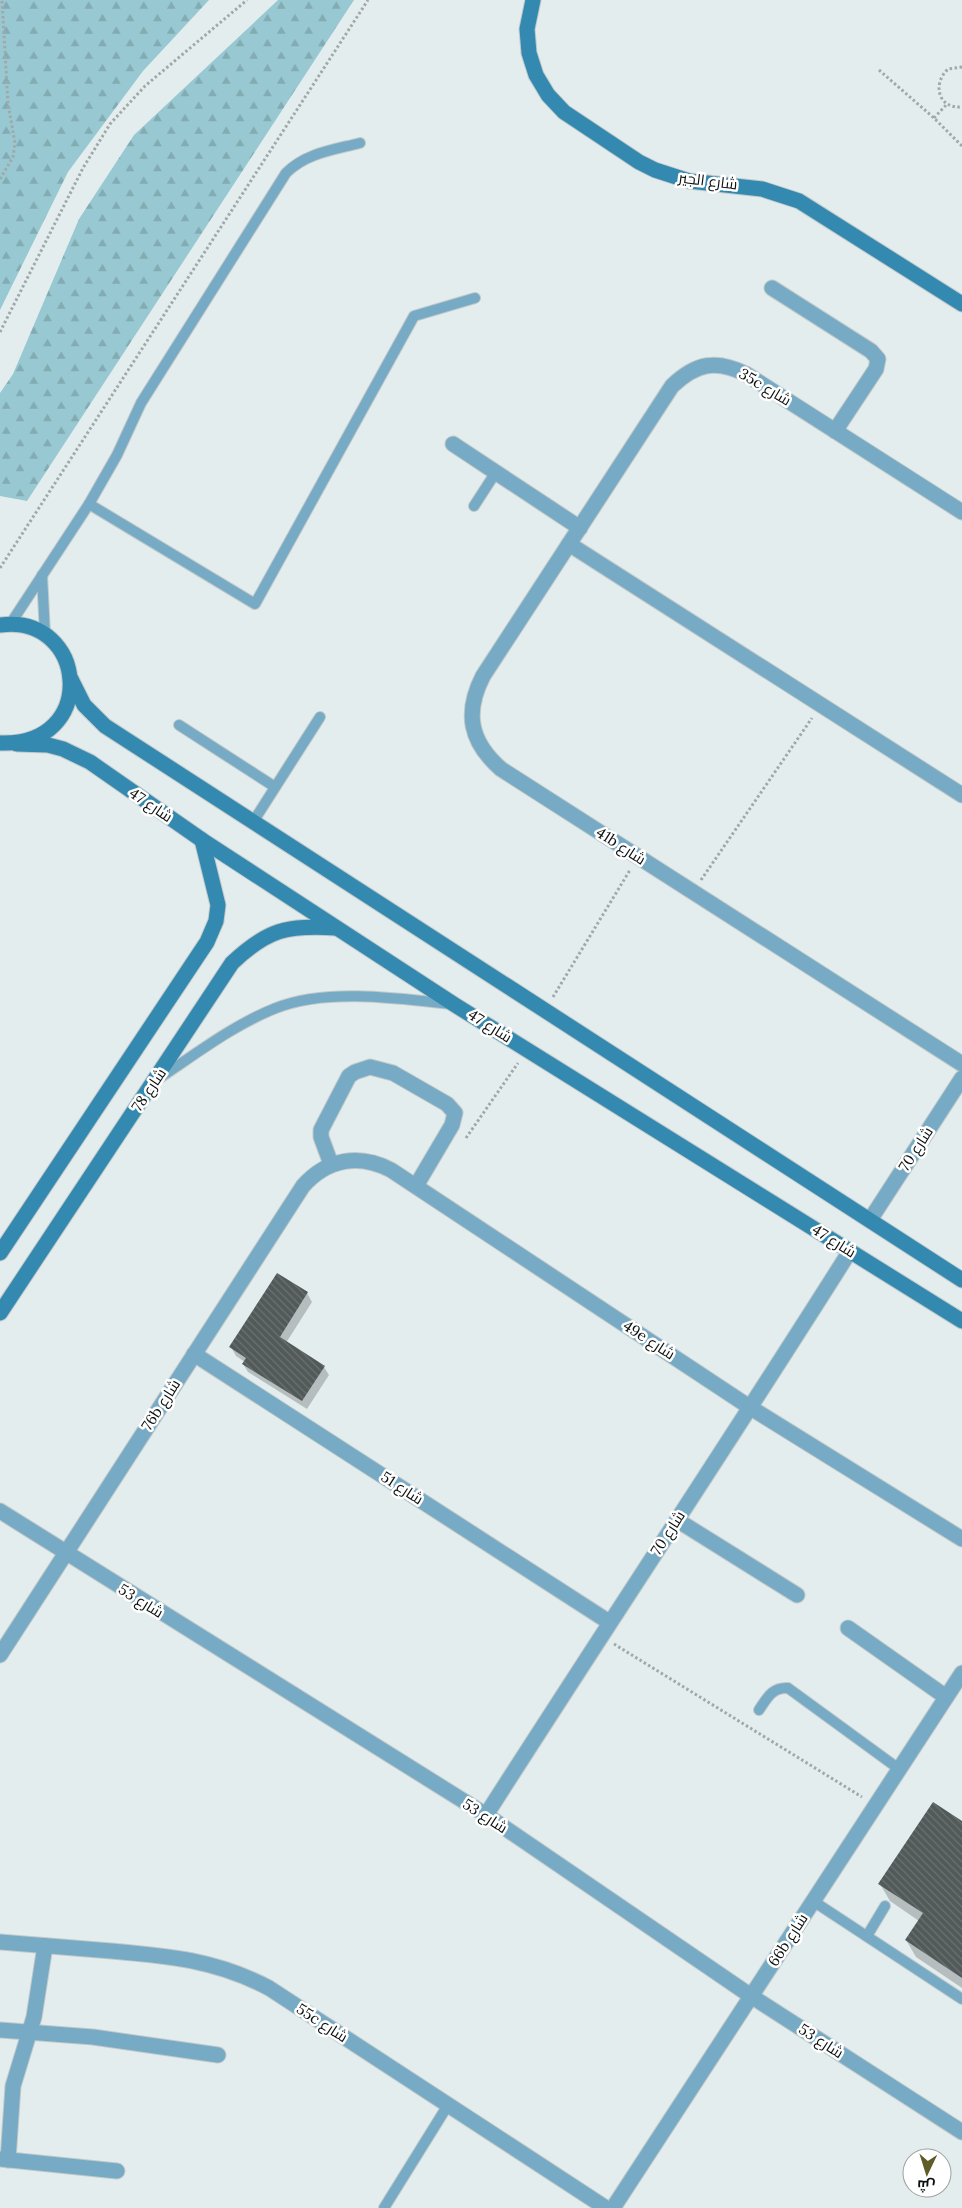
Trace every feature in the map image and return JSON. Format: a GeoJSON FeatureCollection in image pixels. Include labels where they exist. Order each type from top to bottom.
{"type":"FeatureCollection","features":[{"type":"Feature","properties":{"kind":"street","name":"شارع الجير"},"geometry":{"type":"LineString","coordinates":[[533,0],[527,30],[529,53],[536,75],[548,95],[564,112],[639,162],[655,170],[689,181],[762,189],[799,201],[962,304]]}},
{"type":"Feature","properties":{"kind":"street"},"geometry":{"type":"LineString","coordinates":[[772,288],[871,351],[878,359],[876,369],[835,430]]}},
{"type":"Feature","properties":{"kind":"street","name":"35c شارع"},"geometry":{"type":"LineString","coordinates":[[569,544],[672,386],[684,375],[698,367],[715,364],[731,366],[746,374],[962,512]]}},
{"type":"Feature","properties":{"kind":"street"},"geometry":{"type":"LineString","coordinates":[[454,444],[580,528]]}},
{"type":"Feature","properties":{"kind":"street"},"geometry":{"type":"LineString","coordinates":[[569,544],[962,795]]}},
{"type":"Feature","properties":{"kind":"street","name":"41b شارع"},"geometry":{"type":"LineString","coordinates":[[569,544],[476,690],[472,704],[475,734],[481,748],[501,769],[962,1064]]}},
{"type":"Feature","properties":{"kind":"street"},"geometry":{"type":"LineString","coordinates":[[6,624],[29,626],[45,634],[58,646],[67,662],[71,679],[84,705],[105,726],[962,1280]]}},
{"type":"Feature","properties":{"kind":"street"},"geometry":{"type":"LineString","coordinates":[[17,744],[42,735],[52,727],[67,705],[71,679]]}},
{"type":"Feature","properties":{"kind":"street","name":"شارع 47"},"geometry":{"type":"LineString","coordinates":[[0,743],[48,745],[77,755],[202,840],[455,1005],[962,1321]]}},
{"type":"Feature","properties":{"kind":"street"},"geometry":{"type":"LineString","coordinates":[[0,1253],[207,942],[216,921],[218,905],[202,840]]}},
{"type":"Feature","properties":{"kind":"street","name":"شارع 78"},"geometry":{"type":"LineString","coordinates":[[0,1314],[232,963],[252,944],[276,931],[311,926],[337,928]]}},
{"type":"Feature","properties":{"kind":"street"},"geometry":{"type":"LineString","coordinates":[[331,1164],[321,1137],[321,1130],[349,1076],[362,1069],[386,1069],[447,1104],[454,1113],[452,1125],[416,1186]]}},
{"type":"Feature","properties":{"kind":"street","name":"شارع 70"},"geometry":{"type":"LineString","coordinates":[[870,1220],[962,1078]]}},
{"type":"Feature","properties":{"kind":"street","name":"49e شارع"},"geometry":{"type":"LineString","coordinates":[[331,1164],[343,1161],[368,1161],[391,1170],[751,1408],[962,1539]]}},
{"type":"Feature","properties":{"kind":"street","name":"76b شارع"},"geometry":{"type":"LineString","coordinates":[[0,1655],[303,1186],[320,1170],[331,1164]]}},
{"type":"Feature","properties":{"kind":"street","name":"شارع 70"},"geometry":{"type":"LineString","coordinates":[[486,1815],[600,1636],[751,1408],[850,1251]]}},
{"type":"Feature","properties":{"kind":"street","name":"شارع 51"},"geometry":{"type":"LineString","coordinates":[[194,1354],[610,1622]]}},
{"type":"Feature","properties":{"kind":"street","name":"شارع 53"},"geometry":{"type":"LineString","coordinates":[[0,1512],[486,1815],[751,1996],[962,2132]]}},
{"type":"Feature","properties":{"kind":"street"},"geometry":{"type":"LineString","coordinates":[[677,1520],[797,1595]]}},
{"type":"Feature","properties":{"kind":"street"},"geometry":{"type":"LineString","coordinates":[[848,1628],[946,1697]]}},
{"type":"Feature","properties":{"kind":"street","name":"66b شارع"},"geometry":{"type":"LineString","coordinates":[[613,2208],[962,1673]]}},
{"type":"Feature","properties":{"kind":"street","name":"55c شارع"},"geometry":{"type":"LineString","coordinates":[[0,1942],[180,1958],[233,1970],[269,1988],[606,2208]]}},
{"type":"Feature","properties":{"kind":"street"},"geometry":{"type":"LineString","coordinates":[[45,1946],[31,2032],[17,2067],[13,2086],[4,2159],[117,2172]]}},
{"type":"Feature","properties":{"kind":"street"},"geometry":{"type":"LineString","coordinates":[[0,2030],[156,2045],[218,2055]]}},
{"type":"Feature","properties":{"kind":"lane"},"geometry":{"type":"LineString","coordinates":[[6,624],[42,575],[89,504],[118,455],[141,403],[286,173],[294,165],[314,154],[360,143]]}},
{"type":"Feature","properties":{"kind":"lane"},"geometry":{"type":"LineString","coordinates":[[89,504],[255,604],[414,316],[475,298]]}},
{"type":"Feature","properties":{"kind":"lane"},"geometry":{"type":"LineString","coordinates":[[474,506],[496,472]]}},
{"type":"Feature","properties":{"kind":"lane"},"geometry":{"type":"LineString","coordinates":[[42,575],[45,634]]}},
{"type":"Feature","properties":{"kind":"lane"},"geometry":{"type":"LineString","coordinates":[[253,822],[320,717]]}},
{"type":"Feature","properties":{"kind":"lane"},"geometry":{"type":"LineString","coordinates":[[179,724],[275,788]]}},
{"type":"Feature","properties":{"kind":"lane"},"geometry":{"type":"LineString","coordinates":[[157,1079],[247,1021],[278,1007],[333,997],[362,997],[455,1005]]}},
{"type":"Feature","properties":{"kind":"lane"},"geometry":{"type":"LineString","coordinates":[[759,1710],[770,1693],[776,1689],[788,1688],[899,1769]]}},
{"type":"Feature","properties":{"kind":"lane"},"geometry":{"type":"LineString","coordinates":[[814,1901],[962,1999]]}},
{"type":"Feature","properties":{"kind":"lane"},"geometry":{"type":"LineString","coordinates":[[867,1936],[885,1906]]}},
{"type":"Feature","properties":{"kind":"lane"},"geometry":{"type":"LineString","coordinates":[[384,2208],[448,2105]]}},
{"type":"Feature","properties":{"kind":"path"},"geometry":{"type":"LineString","coordinates":[[0,179],[13,157],[15,143],[8,104],[2,0]]}},
{"type":"Feature","properties":{"kind":"path"},"geometry":{"type":"LineString","coordinates":[[0,332],[83,168],[110,124],[145,86],[247,0]]}},
{"type":"Feature","properties":{"kind":"path"},"geometry":{"type":"LineString","coordinates":[[0,568],[368,0]]}},
{"type":"Feature","properties":{"kind":"path"},"geometry":{"type":"LineString","coordinates":[[962,67],[948,69],[939,80],[939,93],[947,104],[962,107]]}},
{"type":"Feature","properties":{"kind":"path"},"geometry":{"type":"LineString","coordinates":[[879,70],[934,118],[962,146]]}},
{"type":"Feature","properties":{"kind":"path"},"geometry":{"type":"LineString","coordinates":[[934,118],[947,104]]}},
{"type":"Feature","properties":{"kind":"path"},"geometry":{"type":"LineString","coordinates":[[693,892],[821,705]]}},
{"type":"Feature","properties":{"kind":"path"},"geometry":{"type":"LineString","coordinates":[[545,1010],[638,857]]}},
{"type":"Feature","properties":{"kind":"path"},"geometry":{"type":"LineString","coordinates":[[461,1146],[527,1049]]}},
{"type":"Feature","properties":{"kind":"path"},"geometry":{"type":"LineString","coordinates":[[600,1636],[875,1806]]}},
{"type":"Feature","properties":{"kind":"green space"},"geometry":{"type":"Polygon","coordinates":[[[0,0],[209,0],[143,71],[68,172],[0,310],[0,0]]]}},
{"type":"Feature","properties":{"kind":"green space"},"geometry":{"type":"Polygon","coordinates":[[[278,0],[354,0],[27,501],[0,496],[0,393],[13,374],[79,219],[134,135],[278,0]]]}},
{"type":"Feature","properties":{"kind":"building"},"geometry":{"type":"Polygon","coordinates":[[[277,1273],[308,1292],[280,1337],[325,1366],[302,1401],[242,1364],[246,1358],[229,1347],[277,1273]]]}},
{"type":"Feature","properties":{"kind":"building"},"geometry":{"type":"Polygon","coordinates":[[[933,1802],[962,1821],[962,1978],[905,1940],[923,1913],[878,1884],[933,1802]]]}}]}
